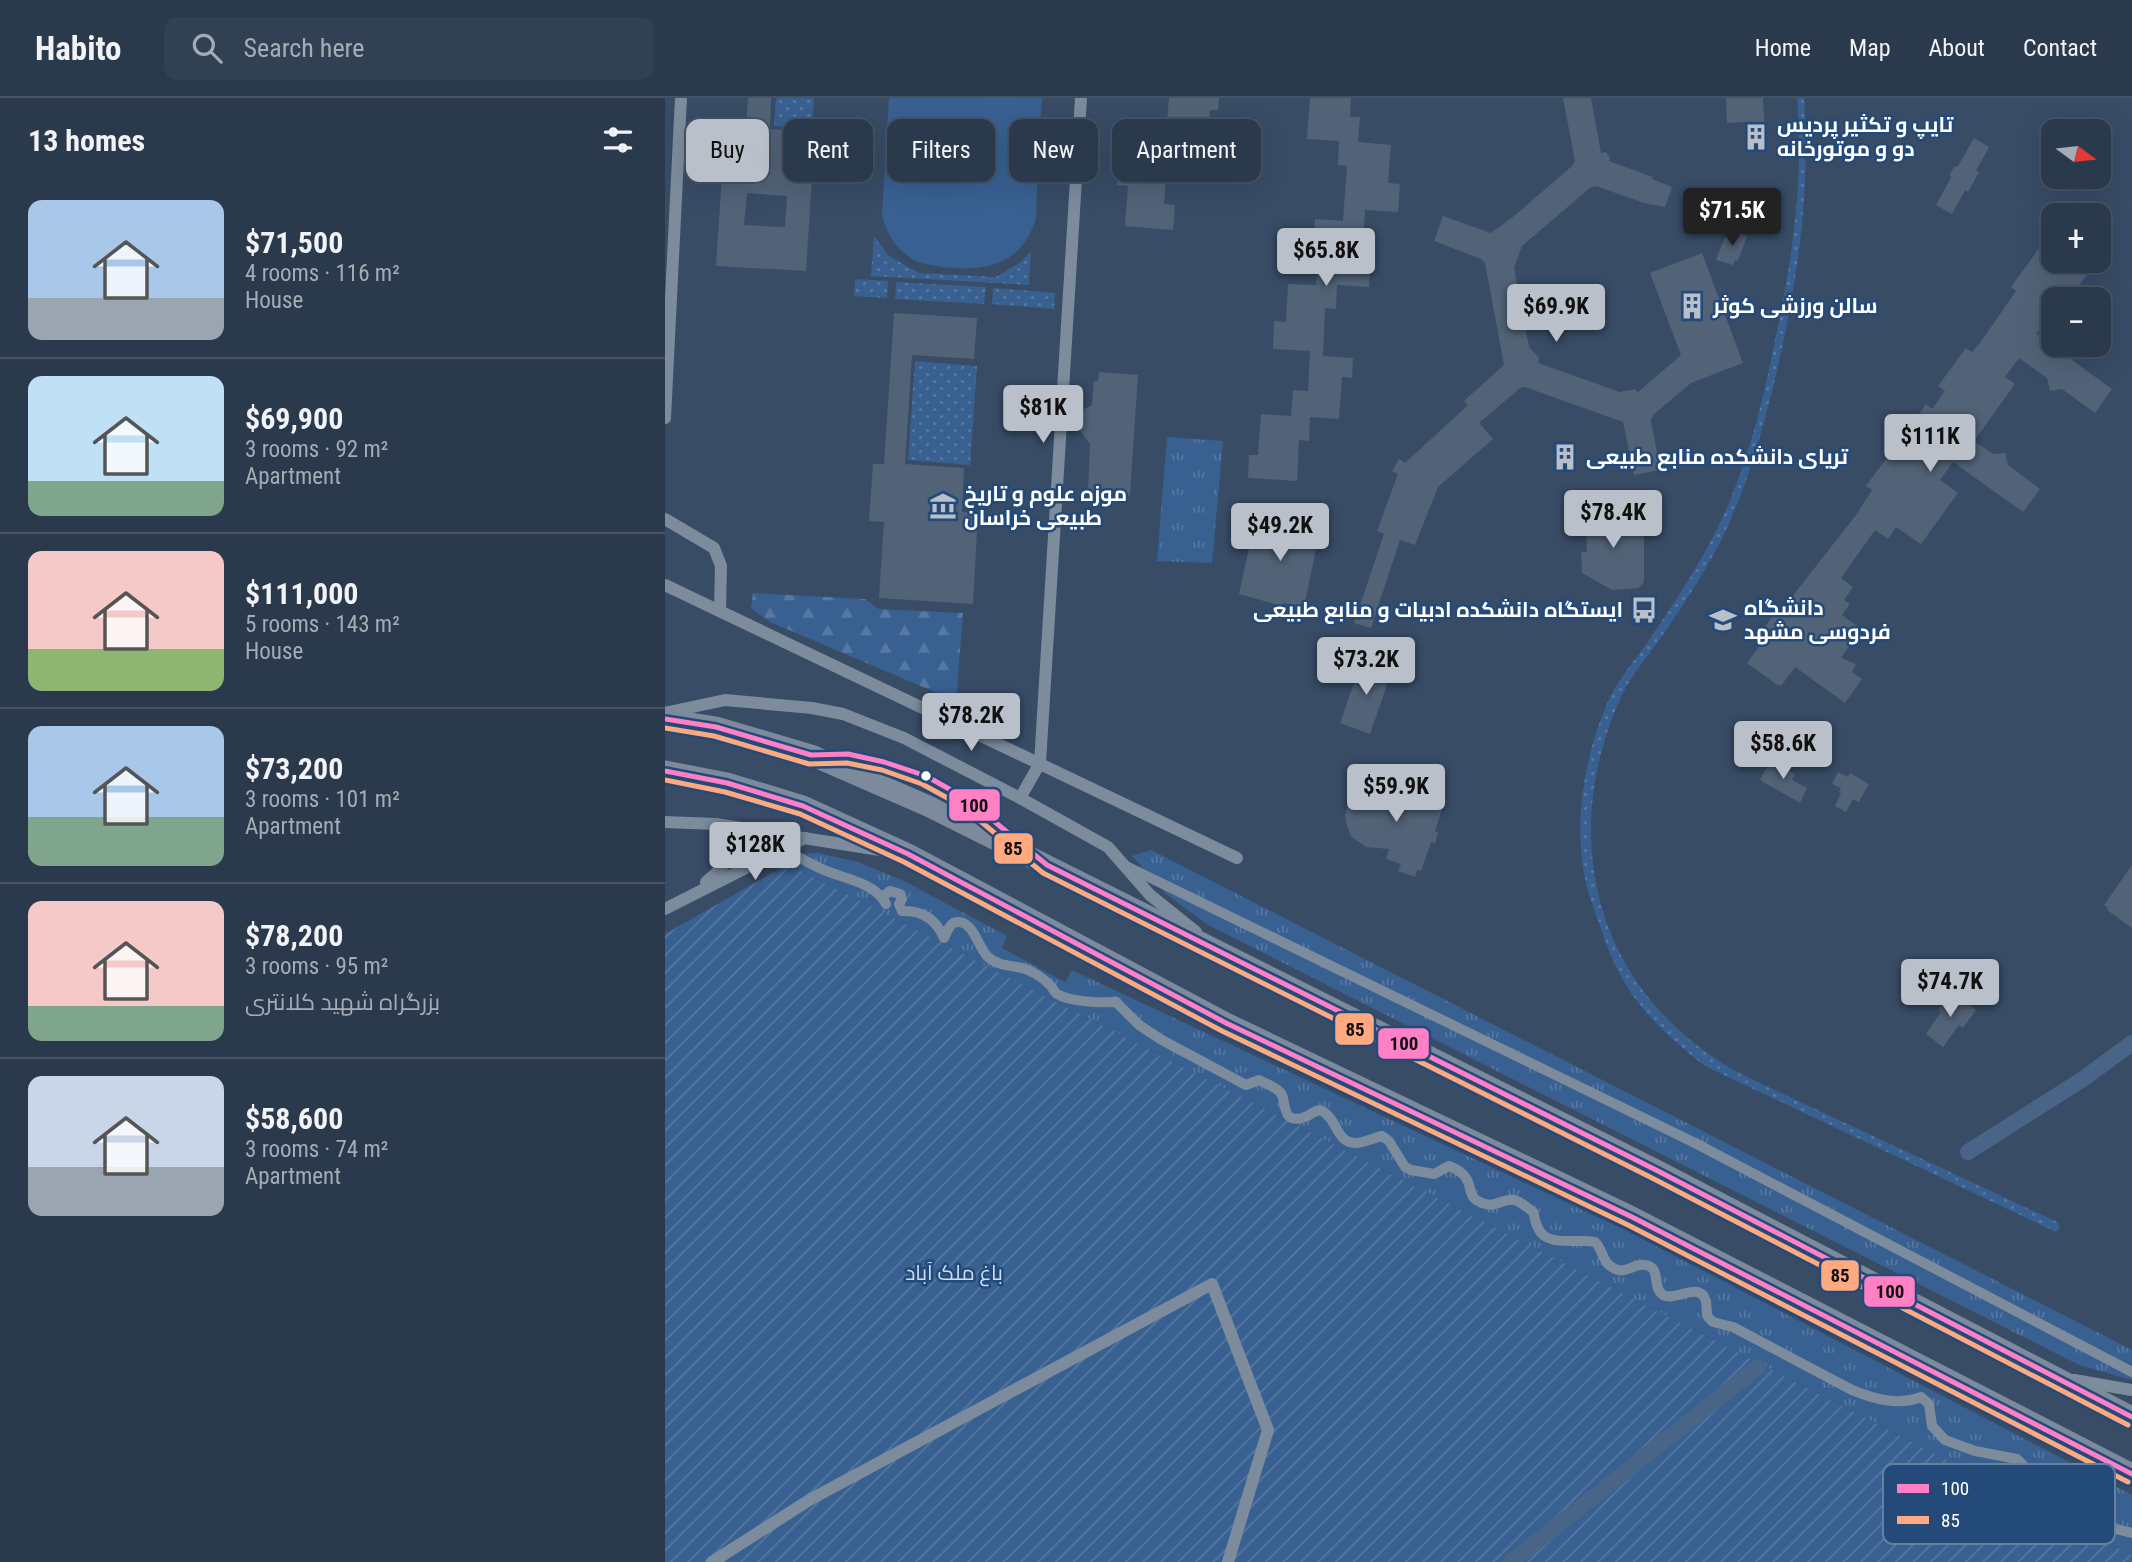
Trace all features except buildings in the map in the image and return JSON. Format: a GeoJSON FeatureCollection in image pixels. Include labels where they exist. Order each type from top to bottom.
{"type":"FeatureCollection","features":[{"type":"Feature","properties":{"kind":"highway"},"geometry":{"type":"LineString","coordinates":[[665,719],[716,727],[811,754],[928,806],[1656,1170],[2132,1417]]}},
{"type":"Feature","properties":{"kind":"highway"},"geometry":{"type":"LineString","coordinates":[[665,771],[727,783],[803,806],[908,854],[1226,1023],[1632,1217],[2113,1464]]}},
{"type":"Feature","properties":{"kind":"highway"},"geometry":{"type":"LineString","coordinates":[[2115,1465],[2132,1474]]}},
{"type":"Feature","properties":{"kind":"street"},"geometry":{"type":"LineString","coordinates":[[665,418],[681,98]]}},
{"type":"Feature","properties":{"kind":"street"},"geometry":{"type":"LineString","coordinates":[[1020,797],[1040,763],[1081,98]]}},
{"type":"Feature","properties":{"kind":"street"},"geometry":{"type":"LineString","coordinates":[[665,519],[713,548],[721,566],[720,611]]}},
{"type":"Feature","properties":{"kind":"street"},"geometry":{"type":"LineString","coordinates":[[665,585],[1237,858]]}},
{"type":"Feature","properties":{"kind":"street"},"geometry":{"type":"LineString","coordinates":[[665,713],[725,700],[812,708],[843,714],[904,738],[1020,797],[1108,847],[1150,895],[1221,952]]}},
{"type":"Feature","properties":{"kind":"street"},"geometry":{"type":"LineString","coordinates":[[665,822],[716,824],[908,854]]}},
{"type":"Feature","properties":{"kind":"street"},"geometry":{"type":"LineString","coordinates":[[690,895],[728,864],[729,842],[716,824]]}},
{"type":"Feature","properties":{"kind":"street"},"geometry":{"type":"LineString","coordinates":[[665,909],[805,838]]}},
{"type":"Feature","properties":{"kind":"street"},"geometry":{"type":"LineString","coordinates":[[783,850],[828,872],[849,877],[884,901],[890,891],[900,894],[902,899],[899,904],[902,911],[920,912],[928,916],[944,937],[951,924],[964,924],[974,933],[988,957],[1004,965],[1026,969],[1038,975],[1057,994],[1102,1003],[1116,1002],[1139,1026],[1172,1045],[1246,1085],[1259,1080],[1280,1091],[1283,1096],[1283,1109],[1288,1115],[1295,1118],[1305,1117],[1320,1110],[1329,1114],[1338,1133],[1350,1143],[1383,1136],[1396,1148],[1405,1167],[1411,1170],[1434,1174],[1449,1166],[1470,1182],[1471,1195],[1475,1200],[1490,1206],[1513,1199],[1520,1202],[1533,1212],[1537,1227],[1544,1236],[1554,1240],[1595,1242],[1610,1266],[1619,1270],[1629,1270],[1643,1264],[1649,1266],[1654,1270],[1659,1291],[1665,1296],[1696,1292],[1703,1296],[1708,1317],[1713,1322],[1733,1327],[1851,1391],[1896,1402],[1921,1396],[1929,1404],[1935,1432],[1945,1440],[1975,1451],[2017,1459],[2022,1464]]}},
{"type":"Feature","properties":{"kind":"street"},"geometry":{"type":"LineString","coordinates":[[1126,866],[1695,1143],[2132,1372]]}},
{"type":"Feature","properties":{"kind":"street"},"geometry":{"type":"LineString","coordinates":[[712,1562],[811,1499],[1212,1284],[1268,1430],[1228,1562]]}},
{"type":"Feature","properties":{"kind":"street"},"geometry":{"type":"LineString","coordinates":[[2053,1376],[2132,1390]]}},
{"type":"Feature","properties":{"kind":"green space"},"geometry":{"type":"Polygon","coordinates":[[[776,98],[814,98],[813,119],[783,119],[783,127],[774,126],[776,98]]]}},
{"type":"Feature","properties":{"kind":"green space"},"geometry":{"type":"Polygon","coordinates":[[[889,98],[1042,98],[1041,119],[1009,119],[1009,182],[1038,182],[1036,219],[1018,250],[996,264],[971,268],[929,265],[912,259],[903,252],[889,233],[882,216],[887,132],[887,182],[995,182],[995,119],[888,119],[889,98]]]}},
{"type":"Feature","properties":{"kind":"green space"},"geometry":{"type":"Polygon","coordinates":[[[1797,98],[1804,98],[1804,204],[1796,274],[1775,379],[1752,464],[1726,529],[1691,592],[1626,687],[1602,750],[1592,806],[1593,860],[1603,912],[1624,961],[1655,1005],[1695,1044],[1745,1076],[2057,1222],[2060,1227],[2056,1232],[1705,1066],[1657,1024],[1628,988],[1607,947],[1585,879],[1580,833],[1581,810],[1588,763],[1601,718],[1623,675],[1672,606],[1714,535],[1745,461],[1756,423],[1780,314],[1795,222],[1799,161],[1797,98]]]}},
{"type":"Feature","properties":{"kind":"green space"},"geometry":{"type":"Polygon","coordinates":[[[874,236],[889,256],[919,273],[996,277],[1021,262],[1031,251],[1029,285],[871,276],[874,236]]]}},
{"type":"Feature","properties":{"kind":"green space"},"geometry":{"type":"Polygon","coordinates":[[[855,279],[888,281],[887,298],[854,296],[855,279]]]}},
{"type":"Feature","properties":{"kind":"green space"},"geometry":{"type":"Polygon","coordinates":[[[896,282],[986,287],[984,304],[895,299],[896,282]]]}},
{"type":"Feature","properties":{"kind":"green space"},"geometry":{"type":"Polygon","coordinates":[[[993,288],[1055,293],[1054,309],[992,304],[993,288]]]}},
{"type":"Feature","properties":{"kind":"green space"},"geometry":{"type":"Polygon","coordinates":[[[915,361],[977,366],[970,465],[908,460],[915,361]]]}},
{"type":"Feature","properties":{"kind":"green space"},"geometry":{"type":"Polygon","coordinates":[[[1167,437],[1223,441],[1212,563],[1157,561],[1167,437]]]}},
{"type":"Feature","properties":{"kind":"green space"},"geometry":{"type":"Polygon","coordinates":[[[753,593],[865,599],[879,609],[963,613],[956,701],[770,622],[751,608],[753,593]]]}},
{"type":"Feature","properties":{"kind":"green space"},"geometry":{"type":"Polygon","coordinates":[[[1151,850],[2132,1350],[2132,1380],[2079,1365],[1208,925],[1166,894],[1132,856],[1151,850]]]}},
{"type":"Feature","properties":{"kind":"green space"},"geometry":{"type":"Polygon","coordinates":[[[818,853],[858,862],[904,881],[1007,936],[1002,948],[1065,982],[1072,970],[1627,1231],[2073,1464],[1955,1464],[788,864],[787,854],[818,853]]]}},
{"type":"Feature","properties":{"kind":"green space","name":"باغ ملک آباد"},"geometry":{"type":"Polygon","coordinates":[[[788,864],[1955,1464],[1883,1464],[1883,1544],[2111,1544],[2132,1555],[2132,1562],[665,1562],[665,934],[788,864]]]}},
{"type":"Feature","properties":{"kind":"green space"},"geometry":{"type":"Polygon","coordinates":[[[2115,1486],[2132,1495],[2132,1555],[2111,1544],[2115,1544],[2115,1486]]]}},
{"type":"Feature","properties":{"kind":"waterway"},"geometry":{"type":"LineString","coordinates":[[1968,1152],[2083,1079],[2132,1043]]}},
{"type":"Feature","properties":{"kind":"waterway"},"geometry":{"type":"LineString","coordinates":[[1511,1562],[1758,1367]]}},
{"type":"Feature","properties":{"kind":"transit line","name":"100"},"geometry":{"type":"LineString","coordinates":[[665,719],[716,727],[811,755],[848,754],[926,776],[967,799],[1047,865],[1656,1170],[2132,1417]]}},
{"type":"Feature","properties":{"kind":"transit line","name":"85"},"geometry":{"type":"LineString","coordinates":[[665,728],[714,736],[809,764],[847,763],[882,770],[922,784],[962,806],[1043,873],[1652,1178],[2128,1425]]}},
{"type":"Feature","properties":{"kind":"transit line","name":"100"},"geometry":{"type":"LineString","coordinates":[[665,771],[727,783],[803,806],[908,854],[1226,1023],[1632,1217],[2113,1464]]}},
{"type":"Feature","properties":{"kind":"transit line","name":"85"},"geometry":{"type":"LineString","coordinates":[[665,780],[725,792],[800,814],[904,862],[1222,1031],[1628,1225],[2093,1464]]}},
{"type":"Feature","properties":{"kind":"transit line","name":"100"},"geometry":{"type":"LineString","coordinates":[[2115,1465],[2132,1474]]}},
{"type":"Feature","properties":{"kind":"transit line","name":"85"},"geometry":{"type":"LineString","coordinates":[[2115,1475],[2128,1482]]}},
{"type":"Feature","properties":{"kind":"place","name":"تایپ و تکثیر پردیس دو و موتورخانه"},"geometry":{"type":"Point","coordinates":[1756,137]}},
{"type":"Feature","properties":{"kind":"place","name":"سالن ورزشی کوثر"},"geometry":{"type":"Point","coordinates":[1692,306]}},
{"type":"Feature","properties":{"kind":"place","name":"تریای دانشکده منابع طبیعی"},"geometry":{"type":"Point","coordinates":[1565,457]}},
{"type":"Feature","properties":{"kind":"place","name":"موزه علوم و تاریخ طبیعی خراسان"},"geometry":{"type":"Point","coordinates":[943,506]}},
{"type":"Feature","properties":{"kind":"place","name":"ایستگاه دانشکده ادبیات و منابع طبیعی"},"geometry":{"type":"Point","coordinates":[1644,610]}},
{"type":"Feature","properties":{"kind":"place","name":"دانشگاه فردوسی مشهد"},"geometry":{"type":"Point","coordinates":[1723,620]}}]}
